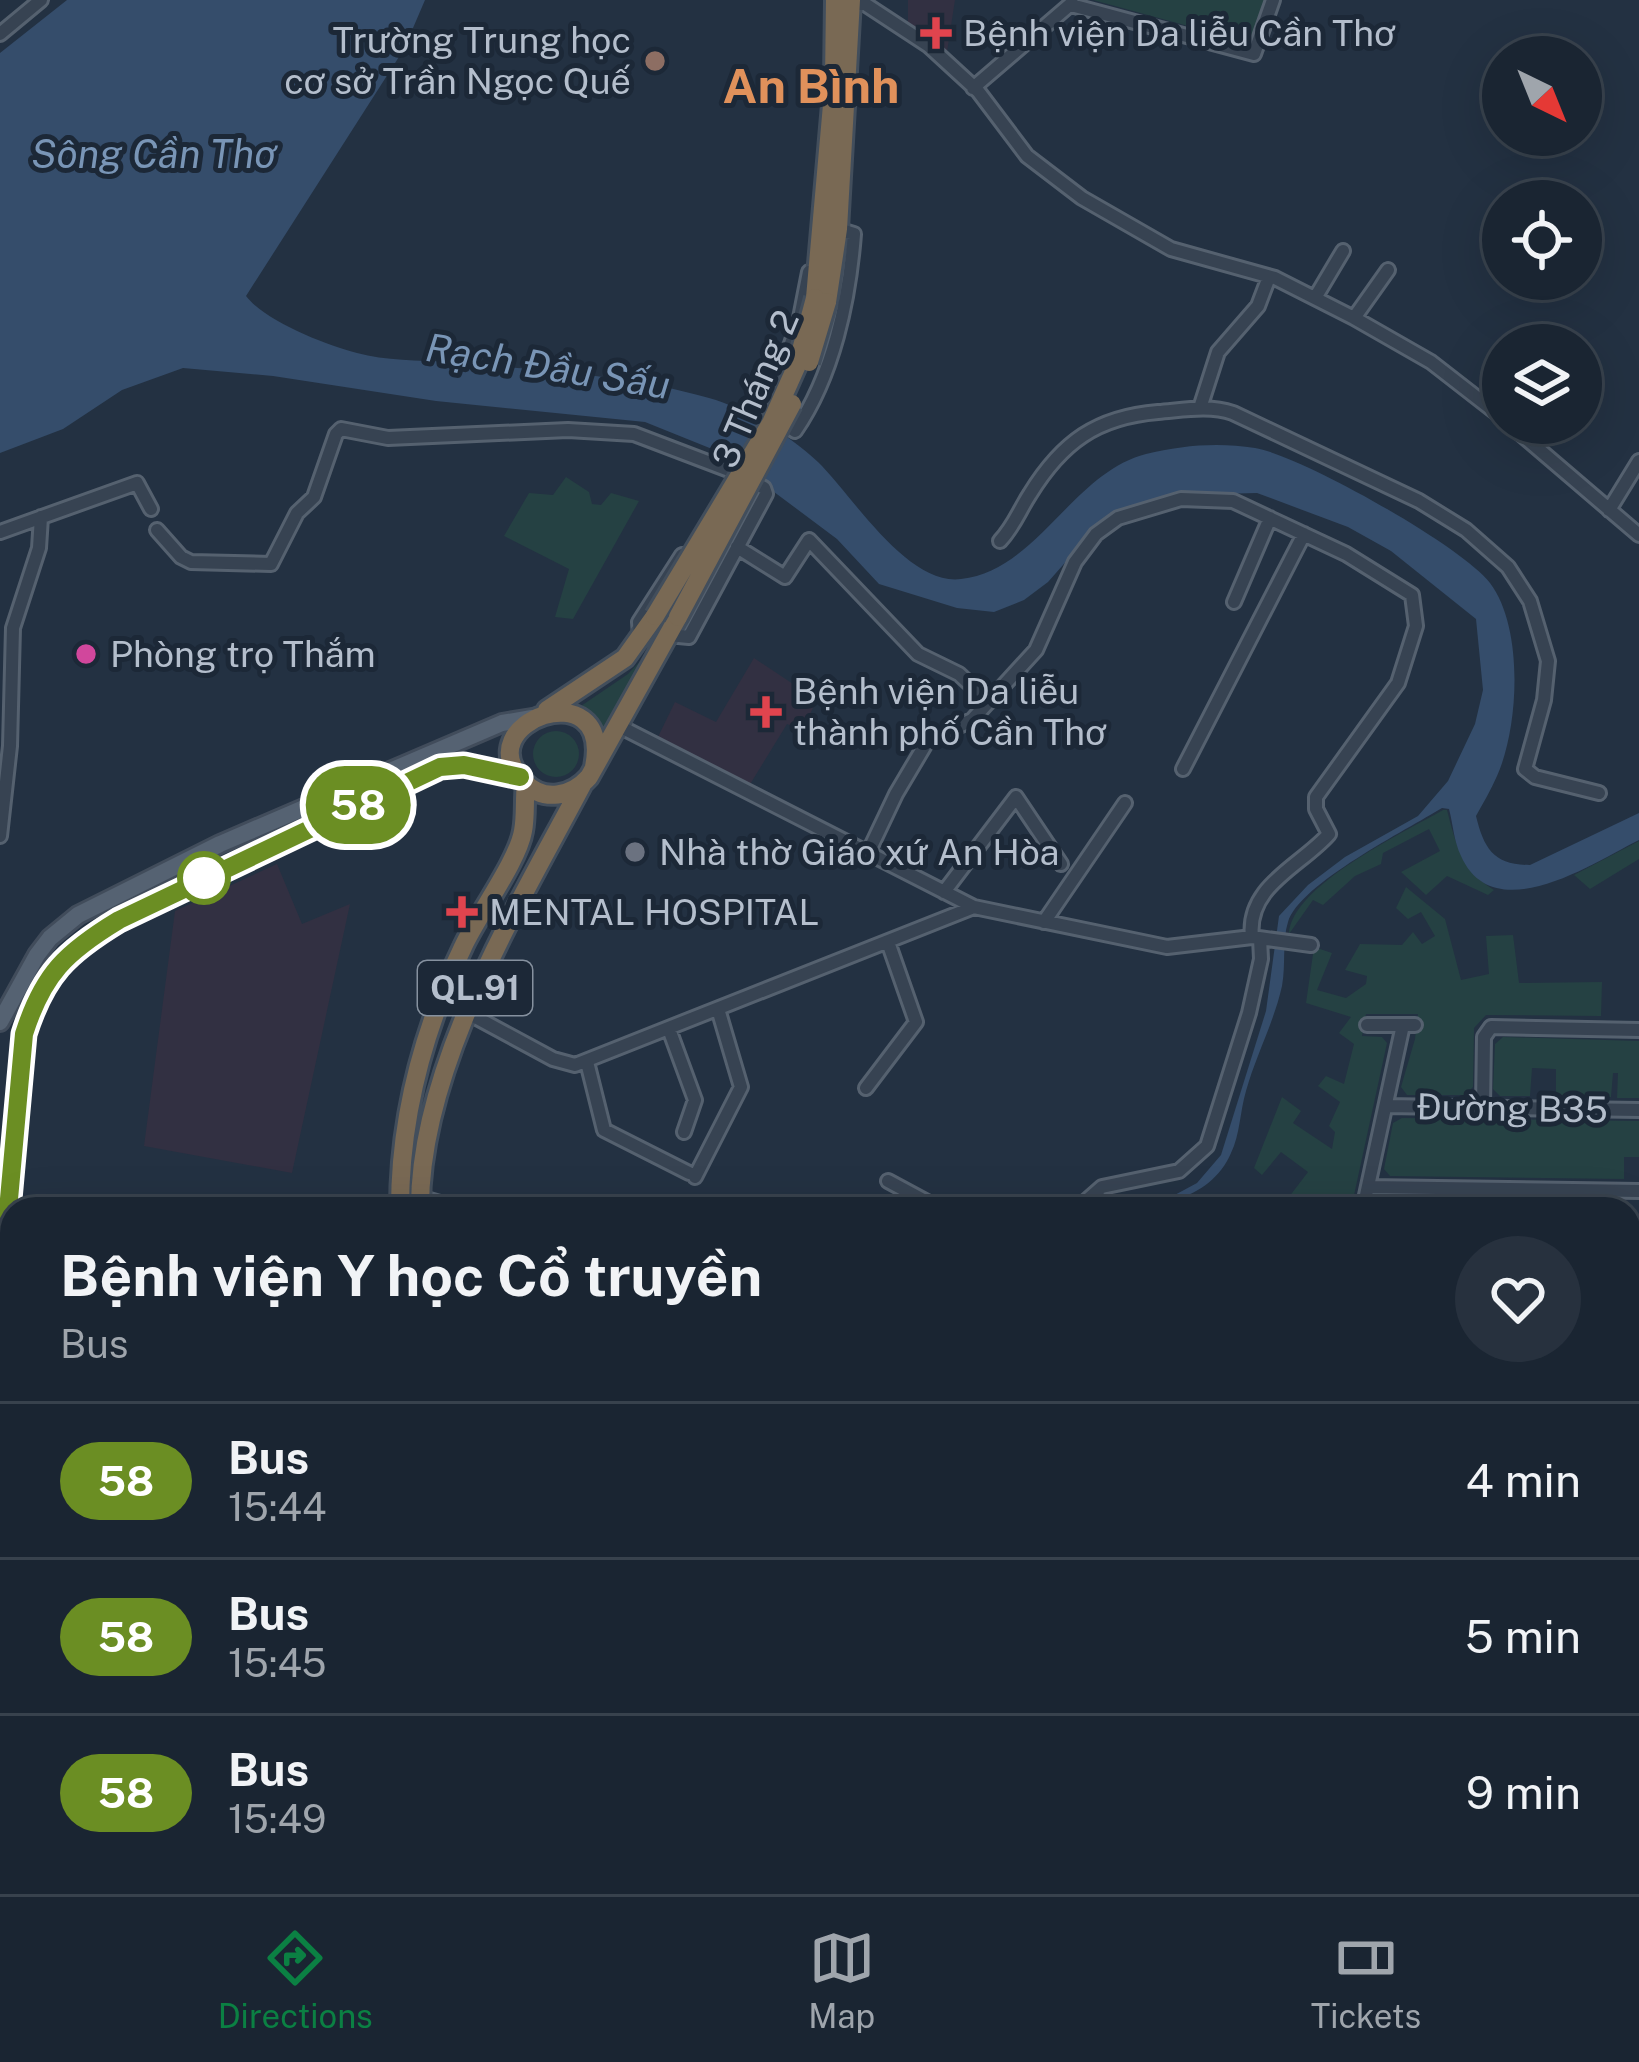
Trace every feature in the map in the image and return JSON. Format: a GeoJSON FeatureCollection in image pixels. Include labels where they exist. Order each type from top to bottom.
{"type":"FeatureCollection","features":[{"type":"Feature","properties":{"kind":"highway","name":"3 Tháng 2"},"geometry":{"type":"LineString","coordinates":[[594,767],[781,430],[819,333],[830,233],[834,82],[846,2]]}},
{"type":"Feature","properties":{"kind":"highway","name":"3 Tháng 2"},"geometry":{"type":"LineString","coordinates":[[537,715],[625,658],[655,616],[771,422],[821,300]]}},
{"type":"Feature","properties":{"kind":"highway"},"geometry":{"type":"LineString","coordinates":[[537,715],[566,712],[585,724],[596,744],[594,767]]}},
{"type":"Feature","properties":{"kind":"highway","name":"QL.91"},"geometry":{"type":"LineString","coordinates":[[401,1197],[414,1085],[428,1029],[463,947],[524,830],[523,781],[512,757],[513,746],[523,725],[537,715]]}},
{"type":"Feature","properties":{"kind":"highway","name":"QL.91"},"geometry":{"type":"LineString","coordinates":[[420,1197],[440,1090],[466,1012],[483,971],[594,767]]}},
{"type":"Feature","properties":{"kind":"highway"},"geometry":{"type":"LineString","coordinates":[[523,781],[549,795],[582,785]]}},
{"type":"Feature","properties":{"kind":"main road"},"geometry":{"type":"LineString","coordinates":[[1,1015],[50,938],[78,915],[220,844],[502,723],[537,715]]}},
{"type":"Feature","properties":{"kind":"main road"},"geometry":{"type":"LineString","coordinates":[[9,1197],[24,1034],[36,996],[84,941],[228,865],[440,767],[464,765],[523,781]]}},
{"type":"Feature","properties":{"kind":"main road"},"geometry":{"type":"LineString","coordinates":[[220,844],[228,865]]}},
{"type":"Feature","properties":{"kind":"street"},"geometry":{"type":"LineString","coordinates":[[0,34],[41,0]]}},
{"type":"Feature","properties":{"kind":"street"},"geometry":{"type":"LineString","coordinates":[[973,88],[1072,3],[1254,54],[1273,0]]}},
{"type":"Feature","properties":{"kind":"street"},"geometry":{"type":"LineString","coordinates":[[846,2],[866,4],[929,46],[973,88],[1027,156],[1082,198],[1171,249],[1269,277],[1315,298],[1430,362],[1482,402]]}},
{"type":"Feature","properties":{"kind":"street"},"geometry":{"type":"LineString","coordinates":[[830,233],[854,234],[850,280],[823,373],[795,431],[769,416],[770,396],[800,319],[815,243],[830,233]]}},
{"type":"Feature","properties":{"kind":"street"},"geometry":{"type":"LineString","coordinates":[[1315,298],[1343,251]]}},
{"type":"Feature","properties":{"kind":"street"},"geometry":{"type":"LineString","coordinates":[[1354,318],[1388,270]]}},
{"type":"Feature","properties":{"kind":"street"},"geometry":{"type":"LineString","coordinates":[[1200,409],[1218,352],[1258,307],[1269,277]]}},
{"type":"Feature","properties":{"kind":"street"},"geometry":{"type":"LineString","coordinates":[[1000,541],[1034,487],[1082,433],[1132,414],[1200,409],[1233,413],[1419,501],[1502,559],[1530,601],[1548,661],[1544,700],[1525,769],[1535,777],[1599,793]]}},
{"type":"Feature","properties":{"kind":"street"},"geometry":{"type":"LineString","coordinates":[[157,530],[191,562],[271,564],[297,513],[314,497],[336,434],[350,428],[388,438],[568,430],[634,434],[734,472],[764,488],[766,494],[689,637],[673,626]]}},
{"type":"Feature","properties":{"kind":"street"},"geometry":{"type":"LineString","coordinates":[[1533,444],[1639,535]]}},
{"type":"Feature","properties":{"kind":"street"},"geometry":{"type":"LineString","coordinates":[[1609,510],[1639,461]]}},
{"type":"Feature","properties":{"kind":"street"},"geometry":{"type":"LineString","coordinates":[[640,637],[639,622],[734,472]]}},
{"type":"Feature","properties":{"kind":"street"},"geometry":{"type":"LineString","coordinates":[[0,532],[136,483],[151,509]]}},
{"type":"Feature","properties":{"kind":"street"},"geometry":{"type":"LineString","coordinates":[[868,854],[928,740],[961,727],[1036,650],[1075,562],[1096,534],[1118,518],[1181,500],[1233,502],[1304,534],[1412,595],[1416,626],[1398,682],[1316,797],[1316,809],[1329,834],[1286,868],[1255,907],[1250,922],[1261,959],[1207,1146],[1180,1172],[1102,1186],[1090,1197]]}},
{"type":"Feature","properties":{"kind":"street"},"geometry":{"type":"LineString","coordinates":[[0,836],[10,746],[14,628],[39,548],[41,517]]}},
{"type":"Feature","properties":{"kind":"street"},"geometry":{"type":"LineString","coordinates":[[1234,602],[1270,518]]}},
{"type":"Feature","properties":{"kind":"street"},"geometry":{"type":"LineString","coordinates":[[1183,769],[1304,534]]}},
{"type":"Feature","properties":{"kind":"street"},"geometry":{"type":"LineString","coordinates":[[736,547],[784,577],[808,540],[918,654],[959,674],[989,702]]}},
{"type":"Feature","properties":{"kind":"street"},"geometry":{"type":"LineString","coordinates":[[617,725],[974,908],[1167,947],[1258,938],[1305,944]]}},
{"type":"Feature","properties":{"kind":"street"},"geometry":{"type":"LineString","coordinates":[[944,892],[1016,797],[1061,864]]}},
{"type":"Feature","properties":{"kind":"street"},"geometry":{"type":"LineString","coordinates":[[1044,922],[1125,803]]}},
{"type":"Feature","properties":{"kind":"street"},"geometry":{"type":"LineString","coordinates":[[466,1012],[564,1063],[587,1062],[974,908]]}},
{"type":"Feature","properties":{"kind":"street"},"geometry":{"type":"LineString","coordinates":[[866,1088],[916,1022],[888,942]]}},
{"type":"Feature","properties":{"kind":"street"},"geometry":{"type":"LineString","coordinates":[[587,1062],[606,1133],[692,1175],[741,1087],[718,1009]]}},
{"type":"Feature","properties":{"kind":"street"},"geometry":{"type":"LineString","coordinates":[[1366,1197],[1409,1025],[1367,1025]]}},
{"type":"Feature","properties":{"kind":"street"},"geometry":{"type":"LineString","coordinates":[[1483,1107],[1484,1037],[1491,1027],[1639,1030]]}},
{"type":"Feature","properties":{"kind":"street"},"geometry":{"type":"LineString","coordinates":[[670,1029],[695,1100],[684,1132]]}},
{"type":"Feature","properties":{"kind":"street","name":"Đường B35"},"geometry":{"type":"LineString","coordinates":[[1386,1106],[1639,1110]]}},
{"type":"Feature","properties":{"kind":"street"},"geometry":{"type":"LineString","coordinates":[[888,1180],[918,1197]]}},
{"type":"Feature","properties":{"kind":"street"},"geometry":{"type":"LineString","coordinates":[[1368,1187],[1639,1191]]}},
{"type":"Feature","properties":{"kind":"shaded area","name":"Bệnh viện Da liễu Cần Thơ"},"geometry":{"type":"Polygon","coordinates":[[[908,0],[955,0],[947,52],[908,26],[908,0]]]}},
{"type":"Feature","properties":{"kind":"shaded area","name":"Bệnh viện Da liễu thành phố Cần Thơ"},"geometry":{"type":"Polygon","coordinates":[[[754,658],[817,700],[802,730],[787,724],[749,786],[657,739],[675,702],[716,722],[754,658]]]}},
{"type":"Feature","properties":{"kind":"shaded area"},"geometry":{"type":"Polygon","coordinates":[[[277,864],[302,924],[350,904],[292,1173],[144,1146],[175,911],[277,864]]]}},
{"type":"Feature","properties":{"kind":"green space"},"geometry":{"type":"Polygon","coordinates":[[[1093,0],[1265,0],[1250,43],[1093,0]]]}},
{"type":"Feature","properties":{"kind":"green space"},"geometry":{"type":"Polygon","coordinates":[[[566,477],[589,492],[592,504],[601,505],[611,493],[639,501],[573,619],[555,617],[569,569],[504,536],[529,493],[553,495],[566,477]]]}},
{"type":"Feature","properties":{"kind":"green space"},"geometry":{"type":"Polygon","coordinates":[[[657,643],[604,732],[581,706],[628,674],[657,643]]]}},
{"type":"Feature","properties":{"kind":"green space"},"geometry":{"type":"Polygon","coordinates":[[[556,731],[572,738],[579,754],[572,770],[556,777],[540,770],[533,754],[540,738],[556,731]]]}},
{"type":"Feature","properties":{"kind":"green space"},"geometry":{"type":"Polygon","coordinates":[[[1447,810],[1467,865],[1494,890],[1488,895],[1447,876],[1426,895],[1401,872],[1440,851],[1429,829],[1383,853],[1381,864],[1355,876],[1323,905],[1313,900],[1289,934],[1308,898],[1328,880],[1447,810]]]}},
{"type":"Feature","properties":{"kind":"green space"},"geometry":{"type":"Polygon","coordinates":[[[1639,841],[1639,859],[1590,889],[1574,875],[1639,841]]]}},
{"type":"Feature","properties":{"kind":"green space"},"geometry":{"type":"Polygon","coordinates":[[[1406,887],[1445,919],[1461,980],[1489,974],[1486,936],[1513,935],[1519,983],[1602,982],[1601,1016],[1486,1015],[1474,1028],[1473,1087],[1465,1095],[1407,1095],[1401,1087],[1418,1014],[1366,1014],[1362,1036],[1382,1037],[1387,1043],[1354,1197],[1289,1197],[1308,1172],[1281,1152],[1262,1175],[1254,1168],[1282,1097],[1301,1111],[1293,1123],[1332,1149],[1335,1132],[1329,1126],[1340,1102],[1318,1086],[1326,1076],[1344,1084],[1354,1044],[1339,1033],[1351,1017],[1306,1003],[1314,947],[1332,953],[1317,990],[1346,998],[1366,984],[1367,976],[1345,970],[1360,944],[1402,945],[1413,932],[1422,944],[1435,936],[1421,912],[1408,919],[1396,908],[1406,887]]]}},
{"type":"Feature","properties":{"kind":"green space"},"geometry":{"type":"Polygon","coordinates":[[[1503,1037],[1639,1041],[1639,1098],[1617,1098],[1618,1073],[1613,1073],[1611,1097],[1556,1097],[1556,1069],[1532,1068],[1530,1096],[1500,1096],[1493,1089],[1495,1044],[1503,1037]]]}},
{"type":"Feature","properties":{"kind":"green space"},"geometry":{"type":"Polygon","coordinates":[[[1402,1118],[1639,1121],[1639,1157],[1624,1157],[1624,1179],[1390,1176],[1384,1169],[1393,1123],[1402,1118]]]}},
{"type":"Feature","properties":{"kind":"water","name":"Sông Cần Thơ"},"geometry":{"type":"Polygon","coordinates":[[[67,0],[425,0],[404,49],[246,296],[281,323],[368,356],[613,378],[724,403],[767,424],[807,452],[901,554],[941,577],[961,579],[988,572],[1012,558],[1097,480],[1146,454],[1214,445],[1277,454],[1342,484],[1448,547],[1490,583],[1501,602],[1513,651],[1510,732],[1495,781],[1476,816],[1492,853],[1508,862],[1530,865],[1639,813],[1639,840],[1545,884],[1520,890],[1496,888],[1476,878],[1461,856],[1449,809],[1442,808],[1312,891],[1288,922],[1279,999],[1246,1091],[1234,1146],[1209,1182],[1182,1197],[1171,1197],[1197,1183],[1221,1155],[1266,1011],[1279,916],[1308,885],[1345,857],[1418,816],[1448,781],[1475,724],[1483,690],[1476,619],[1391,551],[1348,527],[1257,493],[1177,495],[1140,503],[1100,523],[1048,582],[1024,600],[994,612],[957,608],[879,584],[837,539],[722,453],[645,422],[436,401],[273,376],[183,368],[122,390],[63,429],[0,453],[0,53],[67,0]]]}},
{"type":"Feature","properties":{"kind":"bus line","name":"58"},"geometry":{"type":"LineString","coordinates":[[9,1197],[24,1034],[36,996],[84,941],[237,861],[440,767],[464,765],[520,777]]}},
{"type":"Feature","properties":{"kind":"place","name":"Bệnh viện Da liễu Cần Thơ"},"geometry":{"type":"Point","coordinates":[936,33]}},
{"type":"Feature","properties":{"kind":"place","name":"Trường Trung học cơ sở Trần Ngọc Quế"},"geometry":{"type":"Point","coordinates":[655,61]}},
{"type":"Feature","properties":{"kind":"place","name":"Phòng trọ Thắm"},"geometry":{"type":"Point","coordinates":[86,654]}},
{"type":"Feature","properties":{"kind":"place","name":"Bệnh viện Da liễu thành phố Cần Thơ"},"geometry":{"type":"Point","coordinates":[766,712]}},
{"type":"Feature","properties":{"kind":"place","name":"Nhà thờ Giáo xứ An Hòa"},"geometry":{"type":"Point","coordinates":[635,852]}},
{"type":"Feature","properties":{"kind":"place","name":"MENTAL HOSPITAL"},"geometry":{"type":"Point","coordinates":[462,912]}},
{"type":"Feature","properties":{"kind":"district","name":"An Bình"},"geometry":{"type":"Point","coordinates":[811,86]}},
{"type":"Feature","properties":{"kind":"water label","name":"Rạch Đầu Sấu"},"geometry":{"type":"Point","coordinates":[548,366]}}]}
